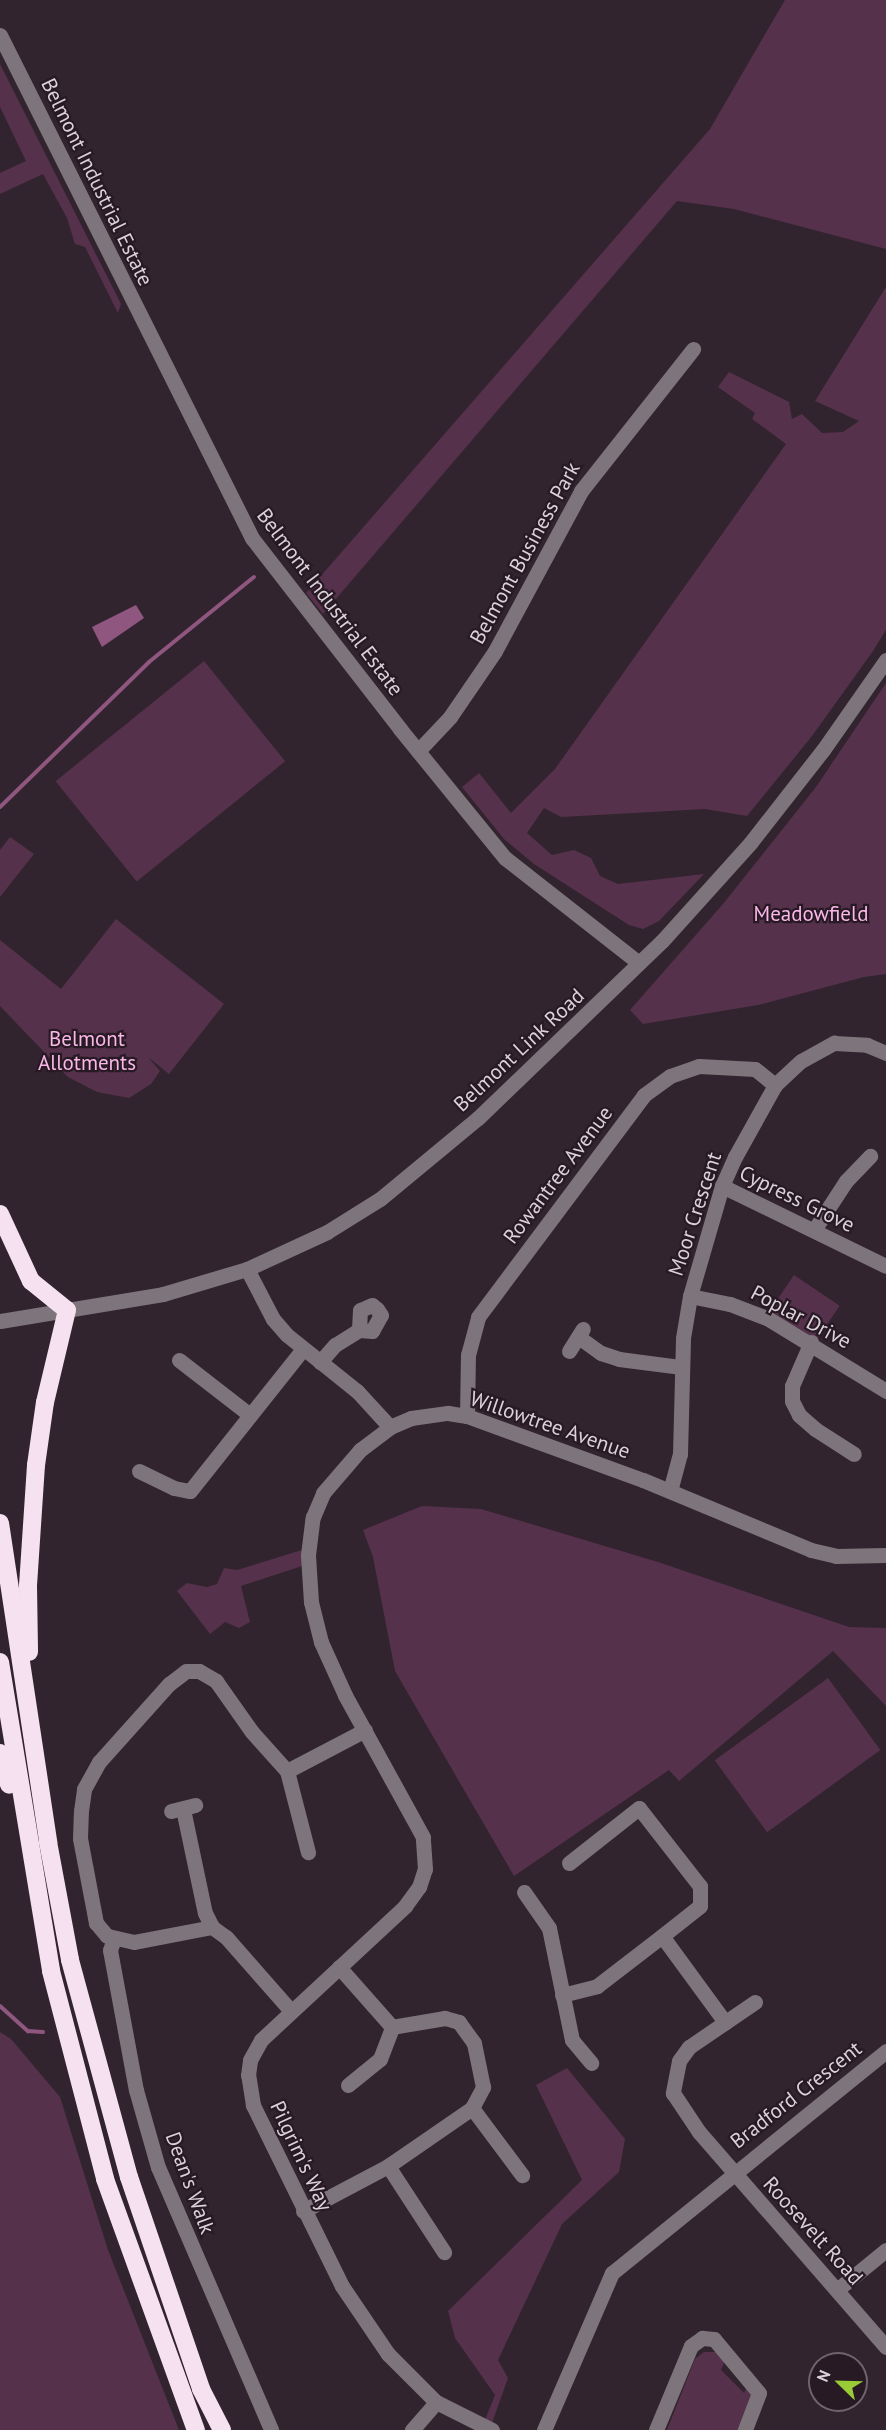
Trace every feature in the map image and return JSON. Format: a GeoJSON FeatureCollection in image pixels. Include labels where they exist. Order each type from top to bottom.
{"type":"FeatureCollection","features":[{"type":"Feature","properties":{"kind":"highway"},"geometry":{"type":"LineString","coordinates":[[0,1214],[31,1281],[68,1310],[45,1402],[30,1524],[31,1727]]}},
{"type":"Feature","properties":{"kind":"highway"},"geometry":{"type":"LineString","coordinates":[[0,1522],[70,1960],[120,2143],[201,2389],[222,2430]]}},
{"type":"Feature","properties":{"kind":"highway"},"geometry":{"type":"LineString","coordinates":[[0,1662],[30,1862],[51,1971],[105,2179],[196,2430]]}},
{"type":"Feature","properties":{"kind":"highway"},"geometry":{"type":"LineString","coordinates":[[0,1753],[30,1862]]}},
{"type":"Feature","properties":{"kind":"street","name":"Belmont Industrial Estate"},"geometry":{"type":"LineString","coordinates":[[0,35],[234,509],[285,584],[418,751],[523,875],[612,939],[639,963]]}},
{"type":"Feature","properties":{"kind":"street","name":"Belmont Business Park"},"geometry":{"type":"LineString","coordinates":[[418,751],[450,717],[483,671],[550,543],[604,457],[693,349]]}},
{"type":"Feature","properties":{"kind":"street","name":"Belmont Link Road"},"geometry":{"type":"LineString","coordinates":[[6,1320],[163,1294],[247,1269],[319,1236],[381,1199],[478,1118],[639,963],[751,842],[823,750],[886,660]]}},
{"type":"Feature","properties":{"kind":"street","name":"Moor Crescent"},"geometry":{"type":"LineString","coordinates":[[670,1491],[680,1454],[681,1367],[690,1296],[722,1186],[776,1085],[801,1061],[834,1043],[867,1045],[886,1053]]}},
{"type":"Feature","properties":{"kind":"street","name":"Rowantree Avenue"},"geometry":{"type":"LineString","coordinates":[[466,1416],[468,1355],[478,1317],[644,1095],[670,1076],[699,1066],[755,1069],[776,1085]]}},
{"type":"Feature","properties":{"kind":"street"},"geometry":{"type":"LineString","coordinates":[[814,1230],[840,1190],[869,1154]]}},
{"type":"Feature","properties":{"kind":"street","name":"Cypress Grove"},"geometry":{"type":"LineString","coordinates":[[722,1186],[886,1266]]}},
{"type":"Feature","properties":{"kind":"street"},"geometry":{"type":"LineString","coordinates":[[247,1269],[273,1319],[303,1349],[381,1413],[390,1427]]}},
{"type":"Feature","properties":{"kind":"street","name":"Poplar Drive"},"geometry":{"type":"LineString","coordinates":[[690,1296],[730,1304],[811,1342],[884,1386]]}},
{"type":"Feature","properties":{"kind":"street"},"geometry":{"type":"LineString","coordinates":[[320,1362],[335,1345],[358,1330]]}},
{"type":"Feature","properties":{"kind":"street"},"geometry":{"type":"LineString","coordinates":[[569,1351],[581,1334],[610,1356],[681,1367]]}},
{"type":"Feature","properties":{"kind":"street"},"geometry":{"type":"LineString","coordinates":[[811,1342],[792,1386],[792,1401],[799,1415],[815,1429],[854,1454]]}},
{"type":"Feature","properties":{"kind":"street"},"geometry":{"type":"LineString","coordinates":[[139,1471],[174,1488],[190,1491],[303,1349]]}},
{"type":"Feature","properties":{"kind":"street"},"geometry":{"type":"LineString","coordinates":[[179,1360],[250,1415]]}},
{"type":"Feature","properties":{"kind":"street","name":"Willowtree Avenue"},"geometry":{"type":"LineString","coordinates":[[364,1730],[321,1642],[311,1602],[308,1539],[313,1517],[337,1474],[360,1450],[390,1427],[432,1414],[466,1416],[670,1491],[811,1550],[836,1557],[886,1555]]}},
{"type":"Feature","properties":{"kind":"street"},"geometry":{"type":"LineString","coordinates":[[212,1927],[134,1942],[114,1938],[96,1923],[80,1838],[84,1789],[99,1762],[169,1684],[186,1671],[200,1671],[216,1681],[252,1732],[287,1771],[308,1852]]}},
{"type":"Feature","properties":{"kind":"street"},"geometry":{"type":"LineString","coordinates":[[287,1771],[364,1730]]}},
{"type":"Feature","properties":{"kind":"street","name":"Pilgrim's Way"},"geometry":{"type":"LineString","coordinates":[[364,1730],[423,1837],[425,1869],[419,1887],[405,1906],[261,2040],[250,2060],[248,2075],[253,2105],[303,2211],[362,2319],[408,2378],[436,2402],[488,2429]]}},
{"type":"Feature","properties":{"kind":"street"},"geometry":{"type":"LineString","coordinates":[[183,1808],[205,1914],[212,1927],[226,1937],[291,2011]]}},
{"type":"Feature","properties":{"kind":"street"},"geometry":{"type":"LineString","coordinates":[[562,1995],[597,1986],[700,1906],[700,1886],[639,1808],[569,1863]]}},
{"type":"Feature","properties":{"kind":"street"},"geometry":{"type":"LineString","coordinates":[[524,1893],[549,1928],[572,2040],[591,2063]]}},
{"type":"Feature","properties":{"kind":"street"},"geometry":{"type":"LineString","coordinates":[[663,1936],[725,2022]]}},
{"type":"Feature","properties":{"kind":"street","name":"Dean's Walk"},"geometry":{"type":"LineString","coordinates":[[114,1938],[110,1950],[136,2090],[159,2167],[271,2430]]}},
{"type":"Feature","properties":{"kind":"street"},"geometry":{"type":"LineString","coordinates":[[339,1967],[392,2026]]}},
{"type":"Feature","properties":{"kind":"street","name":"Bradford Crescent"},"geometry":{"type":"LineString","coordinates":[[732,2172],[679,2106],[674,2094],[679,2061],[689,2048],[755,2002]]}},
{"type":"Feature","properties":{"kind":"street"},"geometry":{"type":"LineString","coordinates":[[303,2211],[388,2166],[472,2108],[483,2087],[482,2067],[467,2029],[445,2018],[392,2026]]}},
{"type":"Feature","properties":{"kind":"street"},"geometry":{"type":"LineString","coordinates":[[348,2085],[380,2059],[392,2026]]}},
{"type":"Feature","properties":{"kind":"street","name":"Bradford Crescent"},"geometry":{"type":"LineString","coordinates":[[544,2430],[612,2273],[732,2172],[886,2050]]}},
{"type":"Feature","properties":{"kind":"street"},"geometry":{"type":"LineString","coordinates":[[472,2108],[522,2175]]}},
{"type":"Feature","properties":{"kind":"street"},"geometry":{"type":"LineString","coordinates":[[388,2166],[444,2252]]}},
{"type":"Feature","properties":{"kind":"street","name":"Roosevelt Road"},"geometry":{"type":"LineString","coordinates":[[732,2172],[838,2289],[886,2347]]}},
{"type":"Feature","properties":{"kind":"street"},"geometry":{"type":"LineString","coordinates":[[838,2289],[886,2250]]}},
{"type":"Feature","properties":{"kind":"street"},"geometry":{"type":"LineString","coordinates":[[656,2430],[691,2346],[702,2338],[714,2339],[759,2393],[745,2430]]}},
{"type":"Feature","properties":{"kind":"street"},"geometry":{"type":"LineString","coordinates":[[412,2430],[436,2402]]}},
{"type":"Feature","properties":{"kind":"green space"},"geometry":{"type":"Polygon","coordinates":[[[785,0],[886,0],[886,249],[734,209],[677,201],[323,614],[306,593],[710,129],[785,0]]]}},
{"type":"Feature","properties":{"kind":"green space"},"geometry":{"type":"Polygon","coordinates":[[[0,64],[121,304],[118,313],[85,247],[75,244],[67,218],[43,174],[0,194],[0,173],[26,161],[0,107],[0,64]]]}},
{"type":"Feature","properties":{"kind":"green space"},"geometry":{"type":"Polygon","coordinates":[[[886,287],[886,630],[873,651],[812,736],[747,816],[705,809],[561,817],[544,808],[527,833],[552,855],[574,850],[591,858],[600,876],[618,884],[704,874],[659,921],[643,929],[629,925],[534,864],[504,839],[462,787],[479,773],[511,813],[555,769],[786,444],[752,419],[755,413],[718,387],[729,372],[789,402],[792,419],[802,414],[822,433],[843,432],[859,421],[815,401],[886,287]]]}},
{"type":"Feature","properties":{"kind":"green space"},"geometry":{"type":"Polygon","coordinates":[[[204,661],[285,761],[137,881],[56,781],[204,661]]]}},
{"type":"Feature","properties":{"kind":"green space","name":"Meadowfield"},"geometry":{"type":"Polygon","coordinates":[[[886,683],[886,974],[864,977],[758,1005],[643,1024],[630,1010],[723,904],[816,787],[886,683]]]}},
{"type":"Feature","properties":{"kind":"green space"},"geometry":{"type":"Polygon","coordinates":[[[10,837],[34,854],[0,897],[0,850],[10,837]]]}},
{"type":"Feature","properties":{"kind":"green space","name":"Belmont Allotments"},"geometry":{"type":"Polygon","coordinates":[[[116,919],[224,1004],[169,1074],[148,1057],[160,1071],[151,1084],[129,1098],[97,1092],[68,1077],[0,1006],[0,940],[61,989],[116,919]]]}},
{"type":"Feature","properties":{"kind":"green space"},"geometry":{"type":"Polygon","coordinates":[[[794,1275],[840,1306],[811,1348],[765,1317],[794,1275]]]}},
{"type":"Feature","properties":{"kind":"green space"},"geometry":{"type":"Polygon","coordinates":[[[422,1506],[481,1509],[658,1562],[849,1627],[886,1628],[886,1706],[833,1651],[679,1781],[669,1770],[514,1876],[395,1671],[373,1557],[363,1530],[422,1506]]]}},
{"type":"Feature","properties":{"kind":"green space"},"geometry":{"type":"Polygon","coordinates":[[[302,1550],[302,1566],[241,1586],[250,1622],[239,1628],[225,1622],[210,1634],[177,1591],[187,1583],[207,1587],[217,1584],[224,1568],[237,1570],[302,1550]]]}},
{"type":"Feature","properties":{"kind":"green space"},"geometry":{"type":"Polygon","coordinates":[[[828,1678],[880,1750],[767,1832],[715,1760],[828,1678]]]}},
{"type":"Feature","properties":{"kind":"green space"},"geometry":{"type":"Polygon","coordinates":[[[0,2032],[11,2039],[60,2097],[108,2250],[179,2430],[0,2430],[0,2032]]]}},
{"type":"Feature","properties":{"kind":"green space"},"geometry":{"type":"Polygon","coordinates":[[[567,2068],[625,2139],[619,2172],[562,2224],[498,2360],[508,2378],[492,2423],[485,2420],[495,2395],[455,2338],[448,2311],[582,2180],[536,2085],[567,2068]]]}},
{"type":"Feature","properties":{"kind":"green space"},"geometry":{"type":"Polygon","coordinates":[[[704,2352],[719,2352],[726,2358],[721,2370],[744,2393],[748,2385],[754,2392],[743,2430],[667,2430],[695,2359],[704,2352]]]}},
{"type":"Feature","properties":{"kind":"shaded area"},"geometry":{"type":"Polygon","coordinates":[[[136,605],[144,618],[102,647],[92,627],[136,605]]]}},
{"type":"Feature","properties":{"kind":"waterway"},"geometry":{"type":"LineString","coordinates":[[0,807],[149,662],[254,577]]}},
{"type":"Feature","properties":{"kind":"waterway"},"geometry":{"type":"LineString","coordinates":[[0,2006],[28,2031],[43,2032]]}}]}
